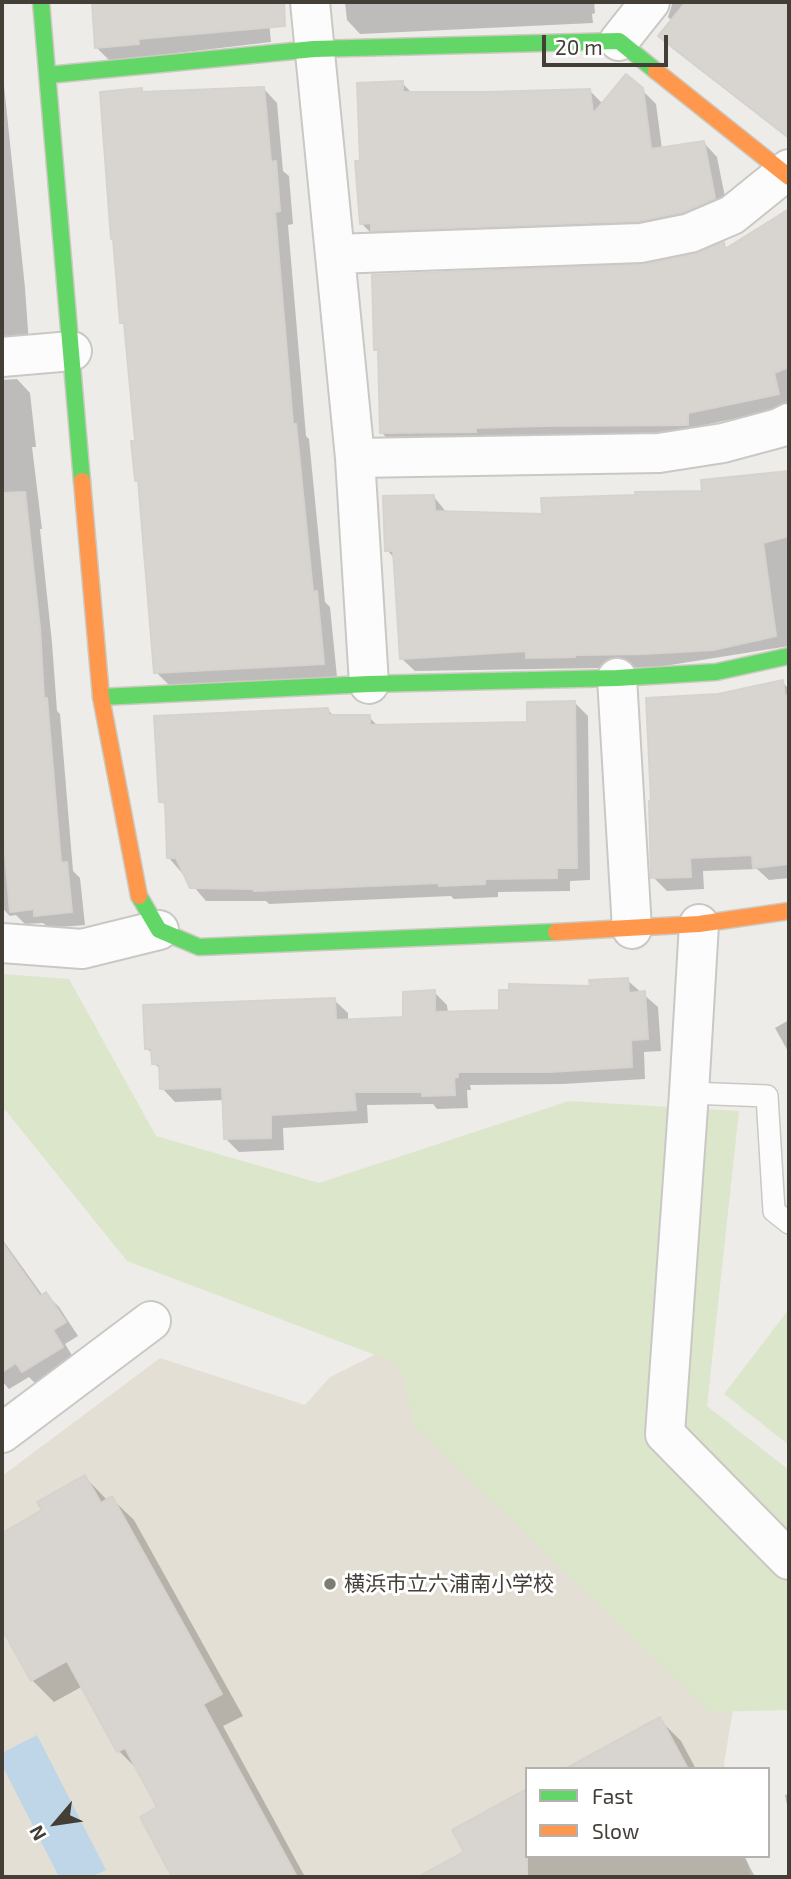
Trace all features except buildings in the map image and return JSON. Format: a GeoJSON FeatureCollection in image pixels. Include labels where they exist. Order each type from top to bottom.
{"type":"FeatureCollection","features":[{"type":"Feature","properties":{"kind":"street"},"geometry":{"type":"LineString","coordinates":[[41,2],[102,696],[137,893],[159,930]]}},
{"type":"Feature","properties":{"kind":"street"},"geometry":{"type":"LineString","coordinates":[[310,2],[355,458],[369,684]]}},
{"type":"Feature","properties":{"kind":"street"},"geometry":{"type":"LineString","coordinates":[[619,41],[650,2]]}},
{"type":"Feature","properties":{"kind":"street"},"geometry":{"type":"LineString","coordinates":[[48,75],[314,49],[619,41],[788,173],[732,215],[690,233],[641,243],[335,254]]}},
{"type":"Feature","properties":{"kind":"street"},"geometry":{"type":"LineString","coordinates":[[2,357],[72,351]]}},
{"type":"Feature","properties":{"kind":"street"},"geometry":{"type":"LineString","coordinates":[[355,458],[659,453],[723,443],[789,423]]}},
{"type":"Feature","properties":{"kind":"street"},"geometry":{"type":"LineString","coordinates":[[102,696],[369,684],[617,678],[716,672],[789,656]]}},
{"type":"Feature","properties":{"kind":"street"},"geometry":{"type":"LineString","coordinates":[[617,678],[632,929]]}},
{"type":"Feature","properties":{"kind":"street"},"geometry":{"type":"LineString","coordinates":[[2,943],[82,949],[159,930],[200,947],[632,929],[699,924],[789,911]]}},
{"type":"Feature","properties":{"kind":"street"},"geometry":{"type":"LineString","coordinates":[[699,924],[665,1434],[789,1560]]}},
{"type":"Feature","properties":{"kind":"street"},"geometry":{"type":"LineString","coordinates":[[2,1433],[151,1321]]}},
{"type":"Feature","properties":{"kind":"lane"},"geometry":{"type":"LineString","coordinates":[[689,1093],[767,1096],[774,1211],[789,1223]]}},
{"type":"Feature","properties":{"kind":"shaded area","name":"横浜市立六浦南小学校"},"geometry":{"type":"Polygon","coordinates":[[[396,1344],[741,1661],[725,1767],[525,1767],[525,1858],[746,1858],[751,1877],[2,1877],[2,1476],[160,1358],[305,1405],[330,1377],[396,1344]]]}},
{"type":"Feature","properties":{"kind":"green space"},"geometry":{"type":"Polygon","coordinates":[[[2,974],[69,979],[156,1136],[319,1183],[569,1101],[739,1111],[707,1406],[789,1470],[789,1710],[710,1712],[415,1427],[399,1364],[127,1261],[6,1111],[2,1111],[2,974]]]}},
{"type":"Feature","properties":{"kind":"green space"},"geometry":{"type":"Polygon","coordinates":[[[789,1309],[789,1445],[724,1394],[789,1309]]]}},
{"type":"Feature","properties":{"kind":"water"},"geometry":{"type":"Polygon","coordinates":[[[37,1735],[106,1870],[91,1877],[59,1877],[2,1765],[2,1753],[37,1735]]]}},
{"type":"Feature","properties":{"kind":"traffic: fast"},"geometry":{"type":"LineString","coordinates":[[41,2],[82,481]]}},
{"type":"Feature","properties":{"kind":"traffic: fast"},"geometry":{"type":"LineString","coordinates":[[48,75],[314,49],[619,41],[656,71]]}},
{"type":"Feature","properties":{"kind":"traffic: fast"},"geometry":{"type":"LineString","coordinates":[[101,697],[369,684],[617,678],[716,672],[789,656]]}},
{"type":"Feature","properties":{"kind":"traffic: fast"},"geometry":{"type":"LineString","coordinates":[[139,896],[159,930],[199,947],[556,932]]}},
{"type":"Feature","properties":{"kind":"traffic: slow"},"geometry":{"type":"LineString","coordinates":[[656,71],[789,177]]}},
{"type":"Feature","properties":{"kind":"traffic: slow"},"geometry":{"type":"LineString","coordinates":[[82,481],[101,697],[139,896]]}},
{"type":"Feature","properties":{"kind":"traffic: slow"},"geometry":{"type":"LineString","coordinates":[[556,932],[699,924],[789,911]]}},
{"type":"Feature","properties":{"kind":"place","name":"横浜市立六浦南小学校"},"geometry":{"type":"Point","coordinates":[330,1584]}}]}
